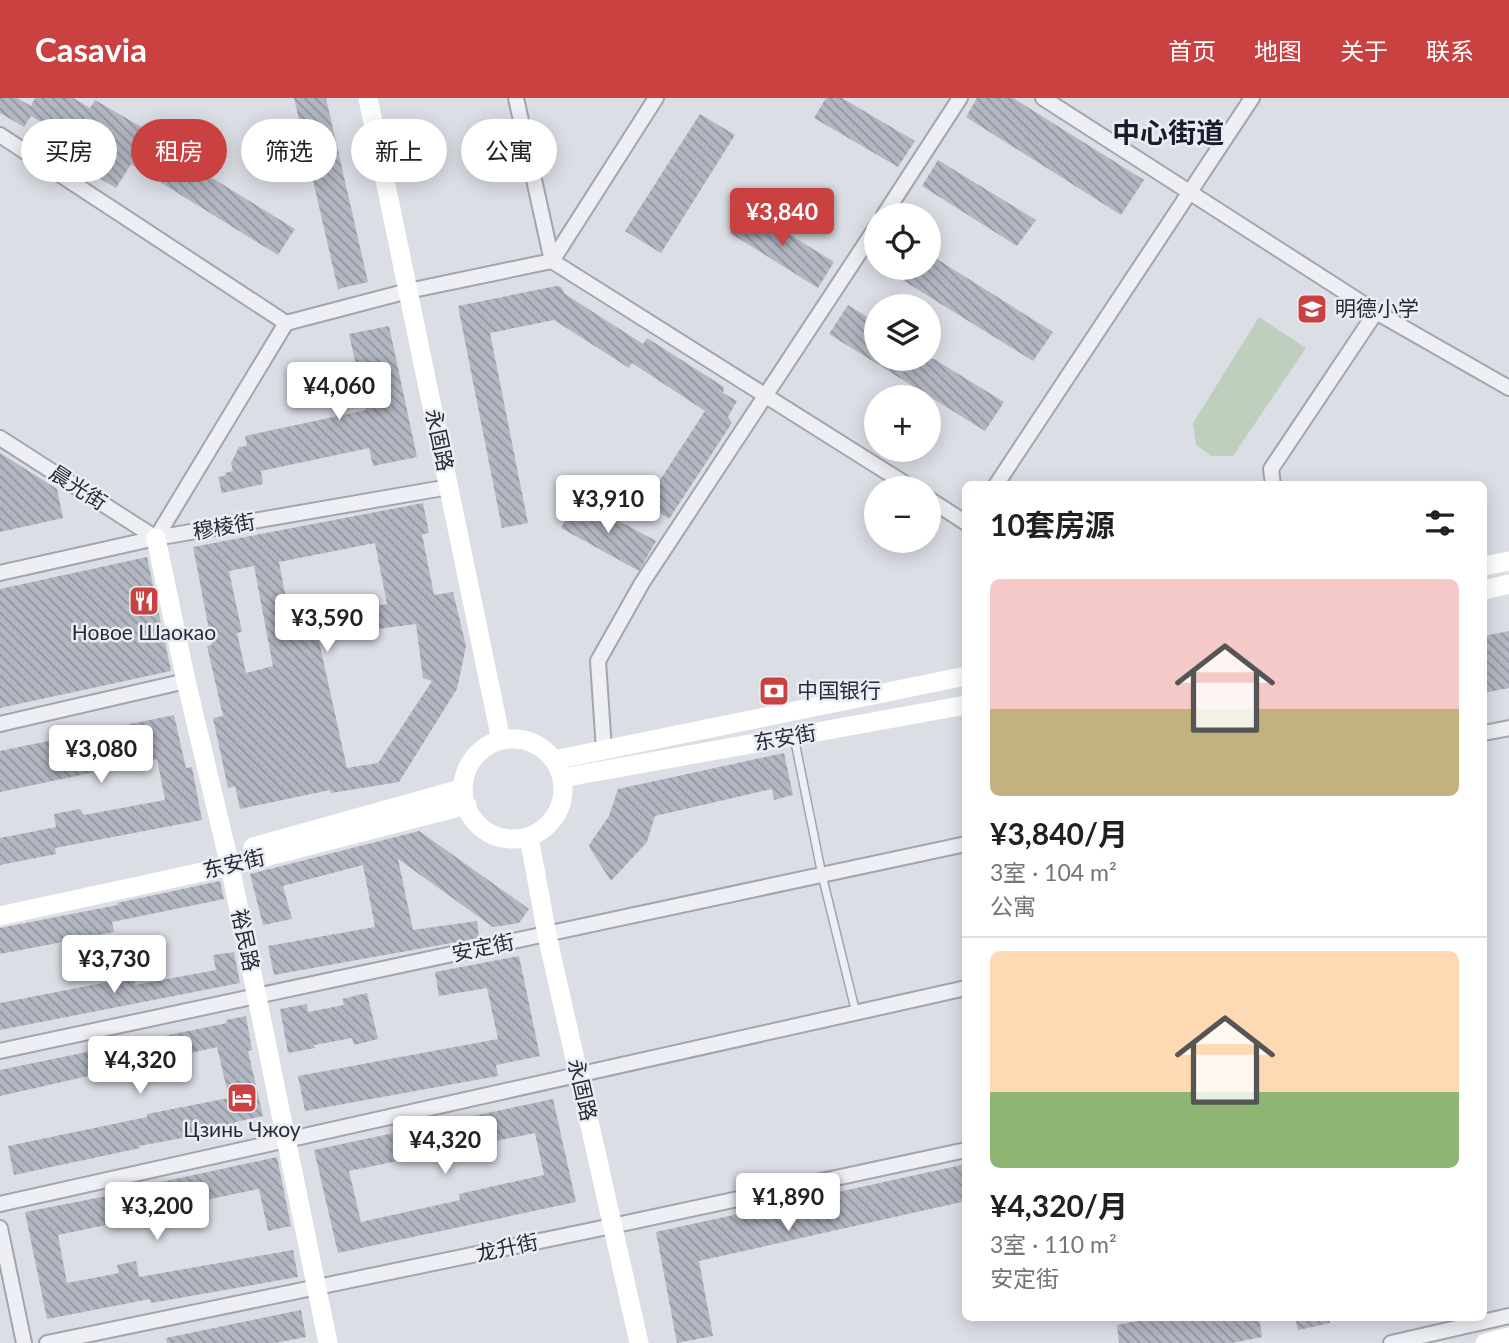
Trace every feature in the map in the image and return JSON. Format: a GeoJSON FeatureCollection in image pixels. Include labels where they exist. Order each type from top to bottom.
{"type":"FeatureCollection","features":[{"type":"Feature","properties":{"kind":"street","name":"永固路"},"geometry":{"type":"LineString","coordinates":[[368,98],[501,740]]}},
{"type":"Feature","properties":{"kind":"street"},"geometry":{"type":"LineString","coordinates":[[516,98],[552,261]]}},
{"type":"Feature","properties":{"kind":"street"},"geometry":{"type":"LineString","coordinates":[[552,261],[656,98]]}},
{"type":"Feature","properties":{"kind":"street"},"geometry":{"type":"LineString","coordinates":[[892,203],[960,98]]}},
{"type":"Feature","properties":{"kind":"street"},"geometry":{"type":"LineString","coordinates":[[1043,98],[1376,312],[1509,388]]}},
{"type":"Feature","properties":{"kind":"street"},"geometry":{"type":"LineString","coordinates":[[999,481],[1252,98]]}},
{"type":"Feature","properties":{"kind":"street"},"geometry":{"type":"LineString","coordinates":[[0,135],[286,323]]}},
{"type":"Feature","properties":{"kind":"street"},"geometry":{"type":"LineString","coordinates":[[604,750],[597,661],[642,583],[864,246]]}},
{"type":"Feature","properties":{"kind":"street"},"geometry":{"type":"LineString","coordinates":[[156,538],[286,323],[408,291],[552,261],[893,476]]}},
{"type":"Feature","properties":{"kind":"street"},"geometry":{"type":"LineString","coordinates":[[1272,481],[1271,469],[1376,312]]}},
{"type":"Feature","properties":{"kind":"street","name":"晨光街"},"geometry":{"type":"LineString","coordinates":[[0,438],[156,538]]}},
{"type":"Feature","properties":{"kind":"street","name":"穆棱街"},"geometry":{"type":"LineString","coordinates":[[0,573],[156,538],[449,487]]}},
{"type":"Feature","properties":{"kind":"street"},"geometry":{"type":"LineString","coordinates":[[941,507],[962,520]]}},
{"type":"Feature","properties":{"kind":"street","name":"裕民路"},"geometry":{"type":"LineString","coordinates":[[156,538],[228,860],[328,1343]]}},
{"type":"Feature","properties":{"kind":"street"},"geometry":{"type":"LineString","coordinates":[[1487,565],[1509,561]]}},
{"type":"Feature","properties":{"kind":"street"},"geometry":{"type":"LineString","coordinates":[[1487,589],[1509,584]]}},
{"type":"Feature","properties":{"kind":"street","name":"东安街"},"geometry":{"type":"LineString","coordinates":[[558,769],[604,750],[962,677]]}},
{"type":"Feature","properties":{"kind":"street"},"geometry":{"type":"LineString","coordinates":[[0,724],[186,681]]}},
{"type":"Feature","properties":{"kind":"street","name":"东安街"},"geometry":{"type":"LineString","coordinates":[[558,769],[794,737],[962,706]]}},
{"type":"Feature","properties":{"kind":"street"},"geometry":{"type":"LineString","coordinates":[[1487,732],[1509,728]]}},
{"type":"Feature","properties":{"kind":"street"},"geometry":{"type":"LineString","coordinates":[[501,740],[521,740],[540,747],[558,769],[562,798],[556,816],[542,831],[529,837],[504,839],[486,832],[472,819],[464,797],[470,763],[483,749],[501,740]]}},
{"type":"Feature","properties":{"kind":"street","name":"东安街"},"geometry":{"type":"LineString","coordinates":[[0,916],[228,860],[464,797]]}},
{"type":"Feature","properties":{"kind":"street","name":"永固路"},"geometry":{"type":"LineString","coordinates":[[529,837],[547,935],[639,1343]]}},
{"type":"Feature","properties":{"kind":"street","name":"安定街"},"geometry":{"type":"LineString","coordinates":[[0,1051],[962,845]]}},
{"type":"Feature","properties":{"kind":"street","name":"东安街"},"geometry":{"type":"LineString","coordinates":[[0,903],[228,860]]}},
{"type":"Feature","properties":{"kind":"street"},"geometry":{"type":"LineString","coordinates":[[0,1204],[962,989]]}},
{"type":"Feature","properties":{"kind":"street","name":"龙升街"},"geometry":{"type":"LineString","coordinates":[[47,1343],[962,1151]]}},
{"type":"Feature","properties":{"kind":"street"},"geometry":{"type":"LineString","coordinates":[[0,1228],[24,1343]]}},
{"type":"Feature","properties":{"kind":"street"},"geometry":{"type":"LineString","coordinates":[[1487,1319],[1509,1316]]}},
{"type":"Feature","properties":{"kind":"street"},"geometry":{"type":"LineString","coordinates":[[1391,1343],[1453,1323]]}},
{"type":"Feature","properties":{"kind":"street"},"geometry":{"type":"LineString","coordinates":[[1485,1343],[1509,1337]]}},
{"type":"Feature","properties":{"kind":"lane"},"geometry":{"type":"LineString","coordinates":[[794,737],[822,876],[856,1013]]}},
{"type":"Feature","properties":{"kind":"green space"},"geometry":{"type":"Polygon","coordinates":[[[1259,317],[1306,348],[1233,456],[1211,456],[1196,445],[1193,423],[1259,317]]]}},
{"type":"Feature","properties":{"kind":"building"},"geometry":{"type":"Polygon","coordinates":[[[0,98],[17,98],[31,106],[35,98],[73,98],[90,108],[95,100],[131,121],[131,164],[116,188],[106,182],[117,182],[117,119],[36,119],[31,116],[29,119],[21,119],[21,125],[0,113],[0,98]]]}},
{"type":"Feature","properties":{"kind":"building"},"geometry":{"type":"Polygon","coordinates":[[[294,98],[326,98],[331,119],[299,119],[294,98]]]}},
{"type":"Feature","properties":{"kind":"building"},"geometry":{"type":"Polygon","coordinates":[[[826,98],[842,98],[915,141],[898,167],[814,118],[826,98]]]}},
{"type":"Feature","properties":{"kind":"building"},"geometry":{"type":"Polygon","coordinates":[[[977,98],[1013,98],[1144,180],[1121,215],[966,117],[977,98]]]}},
{"type":"Feature","properties":{"kind":"building"},"geometry":{"type":"Polygon","coordinates":[[[700,114],[735,135],[661,253],[625,231],[700,114]]]}},
{"type":"Feature","properties":{"kind":"building"},"geometry":{"type":"Polygon","coordinates":[[[337,146],[368,282],[338,289],[313,182],[337,182],[337,146]]]}},
{"type":"Feature","properties":{"kind":"building"},"geometry":{"type":"Polygon","coordinates":[[[938,160],[1036,220],[1017,246],[922,186],[938,160]]]}},
{"type":"Feature","properties":{"kind":"building"},"geometry":{"type":"Polygon","coordinates":[[[160,182],[219,182],[295,229],[278,255],[160,182]]]}},
{"type":"Feature","properties":{"kind":"building"},"geometry":{"type":"Polygon","coordinates":[[[745,207],[834,262],[818,288],[730,233],[745,207]]]}},
{"type":"Feature","properties":{"kind":"building"},"geometry":{"type":"Polygon","coordinates":[[[941,262],[1053,332],[1033,361],[941,304],[941,294],[925,294],[902,280],[941,280],[941,262]]]}},
{"type":"Feature","properties":{"kind":"building"},"geometry":{"type":"Polygon","coordinates":[[[556,286],[643,344],[647,338],[724,387],[723,393],[737,401],[728,417],[732,423],[669,519],[645,503],[705,411],[632,363],[629,368],[554,320],[490,333],[528,523],[502,528],[458,306],[556,286]]]}},
{"type":"Feature","properties":{"kind":"building"},"geometry":{"type":"Polygon","coordinates":[[[848,305],[864,315],[864,356],[829,334],[848,305]]]}},
{"type":"Feature","properties":{"kind":"building"},"geometry":{"type":"Polygon","coordinates":[[[389,326],[417,457],[373,466],[369,448],[261,471],[263,484],[222,493],[218,477],[233,471],[231,463],[239,447],[247,446],[245,436],[366,410],[349,334],[389,326]]]}},
{"type":"Feature","properties":{"kind":"building"},"geometry":{"type":"Polygon","coordinates":[[[941,363],[1004,402],[985,431],[941,404],[941,385],[911,385],[889,371],[941,371],[941,363]]]}},
{"type":"Feature","properties":{"kind":"building"},"geometry":{"type":"Polygon","coordinates":[[[0,453],[57,489],[63,518],[0,532],[0,453]]]}},
{"type":"Feature","properties":{"kind":"building"},"geometry":{"type":"Polygon","coordinates":[[[577,498],[656,541],[639,571],[561,528],[577,498]]]}},
{"type":"Feature","properties":{"kind":"building"},"geometry":{"type":"Polygon","coordinates":[[[423,503],[429,533],[422,534],[434,595],[453,592],[466,646],[457,689],[399,782],[331,793],[330,790],[240,809],[235,786],[228,788],[213,718],[223,716],[207,646],[212,645],[193,547],[423,503]],[[375,543],[279,562],[291,625],[387,604],[375,543]],[[254,566],[229,571],[242,632],[237,633],[246,673],[273,666],[254,566]],[[416,624],[318,637],[347,768],[378,763],[432,681],[423,678],[416,624]]]}},
{"type":"Feature","properties":{"kind":"building"},"geometry":{"type":"Polygon","coordinates":[[[147,557],[171,671],[0,708],[0,589],[147,557]]]}},
{"type":"Feature","properties":{"kind":"building"},"geometry":{"type":"Polygon","coordinates":[[[1509,631],[1509,688],[1487,692],[1487,635],[1509,631]]]}},
{"type":"Feature","properties":{"kind":"building"},"geometry":{"type":"Polygon","coordinates":[[[174,715],[186,768],[192,767],[202,820],[55,848],[56,854],[0,865],[0,838],[56,827],[54,814],[80,809],[84,815],[165,800],[157,759],[0,792],[0,751],[174,715]]]}},
{"type":"Feature","properties":{"kind":"building"},"geometry":{"type":"Polygon","coordinates":[[[784,753],[793,795],[774,800],[772,789],[655,816],[647,842],[611,881],[591,850],[589,845],[609,816],[618,789],[784,753]]]}},
{"type":"Feature","properties":{"kind":"building"},"geometry":{"type":"Polygon","coordinates":[[[419,831],[529,909],[519,923],[493,927],[398,859],[413,930],[477,921],[479,938],[274,975],[268,946],[375,927],[363,865],[283,886],[292,919],[263,925],[250,874],[419,831]]]}},
{"type":"Feature","properties":{"kind":"building"},"geometry":{"type":"Polygon","coordinates":[[[220,881],[224,899],[112,922],[114,932],[0,954],[0,928],[118,905],[117,903],[220,881]]]}},
{"type":"Feature","properties":{"kind":"building"},"geometry":{"type":"Polygon","coordinates":[[[234,952],[240,983],[0,1030],[0,1003],[134,977],[135,985],[216,970],[213,955],[234,952]]]}},
{"type":"Feature","properties":{"kind":"building"},"geometry":{"type":"Polygon","coordinates":[[[519,956],[540,1056],[496,1065],[498,1076],[305,1111],[298,1076],[498,1039],[487,988],[439,996],[435,972],[519,956]]]}},
{"type":"Feature","properties":{"kind":"building"},"geometry":{"type":"Polygon","coordinates":[[[367,993],[378,1039],[354,1045],[352,1038],[288,1053],[280,1009],[307,1004],[308,1012],[344,1005],[342,999],[367,993]]]}},
{"type":"Feature","properties":{"kind":"building"},"geometry":{"type":"Polygon","coordinates":[[[246,1016],[252,1050],[248,1051],[263,1116],[235,1122],[236,1128],[139,1146],[140,1148],[14,1175],[8,1146],[229,1098],[217,1047],[0,1096],[0,1070],[227,1023],[226,1020],[246,1016]]]}},
{"type":"Feature","properties":{"kind":"building"},"geometry":{"type":"Polygon","coordinates":[[[553,1099],[576,1202],[338,1253],[314,1150],[553,1099]],[[535,1133],[349,1171],[361,1222],[460,1200],[459,1194],[544,1175],[535,1133]]]}},
{"type":"Feature","properties":{"kind":"building"},"geometry":{"type":"Polygon","coordinates":[[[277,1157],[291,1226],[268,1231],[259,1189],[143,1213],[144,1217],[58,1235],[67,1283],[119,1273],[117,1265],[136,1261],[139,1277],[293,1250],[298,1277],[151,1303],[150,1299],[47,1319],[25,1212],[153,1187],[152,1184],[277,1157]]]}},
{"type":"Feature","properties":{"kind":"building"},"geometry":{"type":"Polygon","coordinates":[[[962,1165],[962,1202],[699,1261],[713,1336],[677,1343],[656,1232],[962,1165]]]}},
{"type":"Feature","properties":{"kind":"building"},"geometry":{"type":"Polygon","coordinates":[[[301,1310],[306,1337],[275,1343],[167,1343],[166,1338],[301,1310]]]}},
{"type":"Feature","properties":{"kind":"building"},"geometry":{"type":"Polygon","coordinates":[[[1138,1321],[1259,1321],[1262,1337],[1232,1343],[1119,1343],[1117,1325],[1138,1321]]]}},
{"type":"Feature","properties":{"kind":"building"},"geometry":{"type":"Polygon","coordinates":[[[1296,1321],[1330,1321],[1330,1323],[1298,1330],[1296,1321]]]}},
{"type":"Feature","properties":{"kind":"place","name":"明德小学"},"geometry":{"type":"Point","coordinates":[1312,309]}},
{"type":"Feature","properties":{"kind":"place","name":"Новое Шаокао"},"geometry":{"type":"Point","coordinates":[144,601]}},
{"type":"Feature","properties":{"kind":"place","name":"中国银行"},"geometry":{"type":"Point","coordinates":[774,691]}},
{"type":"Feature","properties":{"kind":"place","name":"Цзинь Чжоу"},"geometry":{"type":"Point","coordinates":[242,1098]}},
{"type":"Feature","properties":{"kind":"district","name":"中心街道"},"geometry":{"type":"Point","coordinates":[1168,133]}}]}
